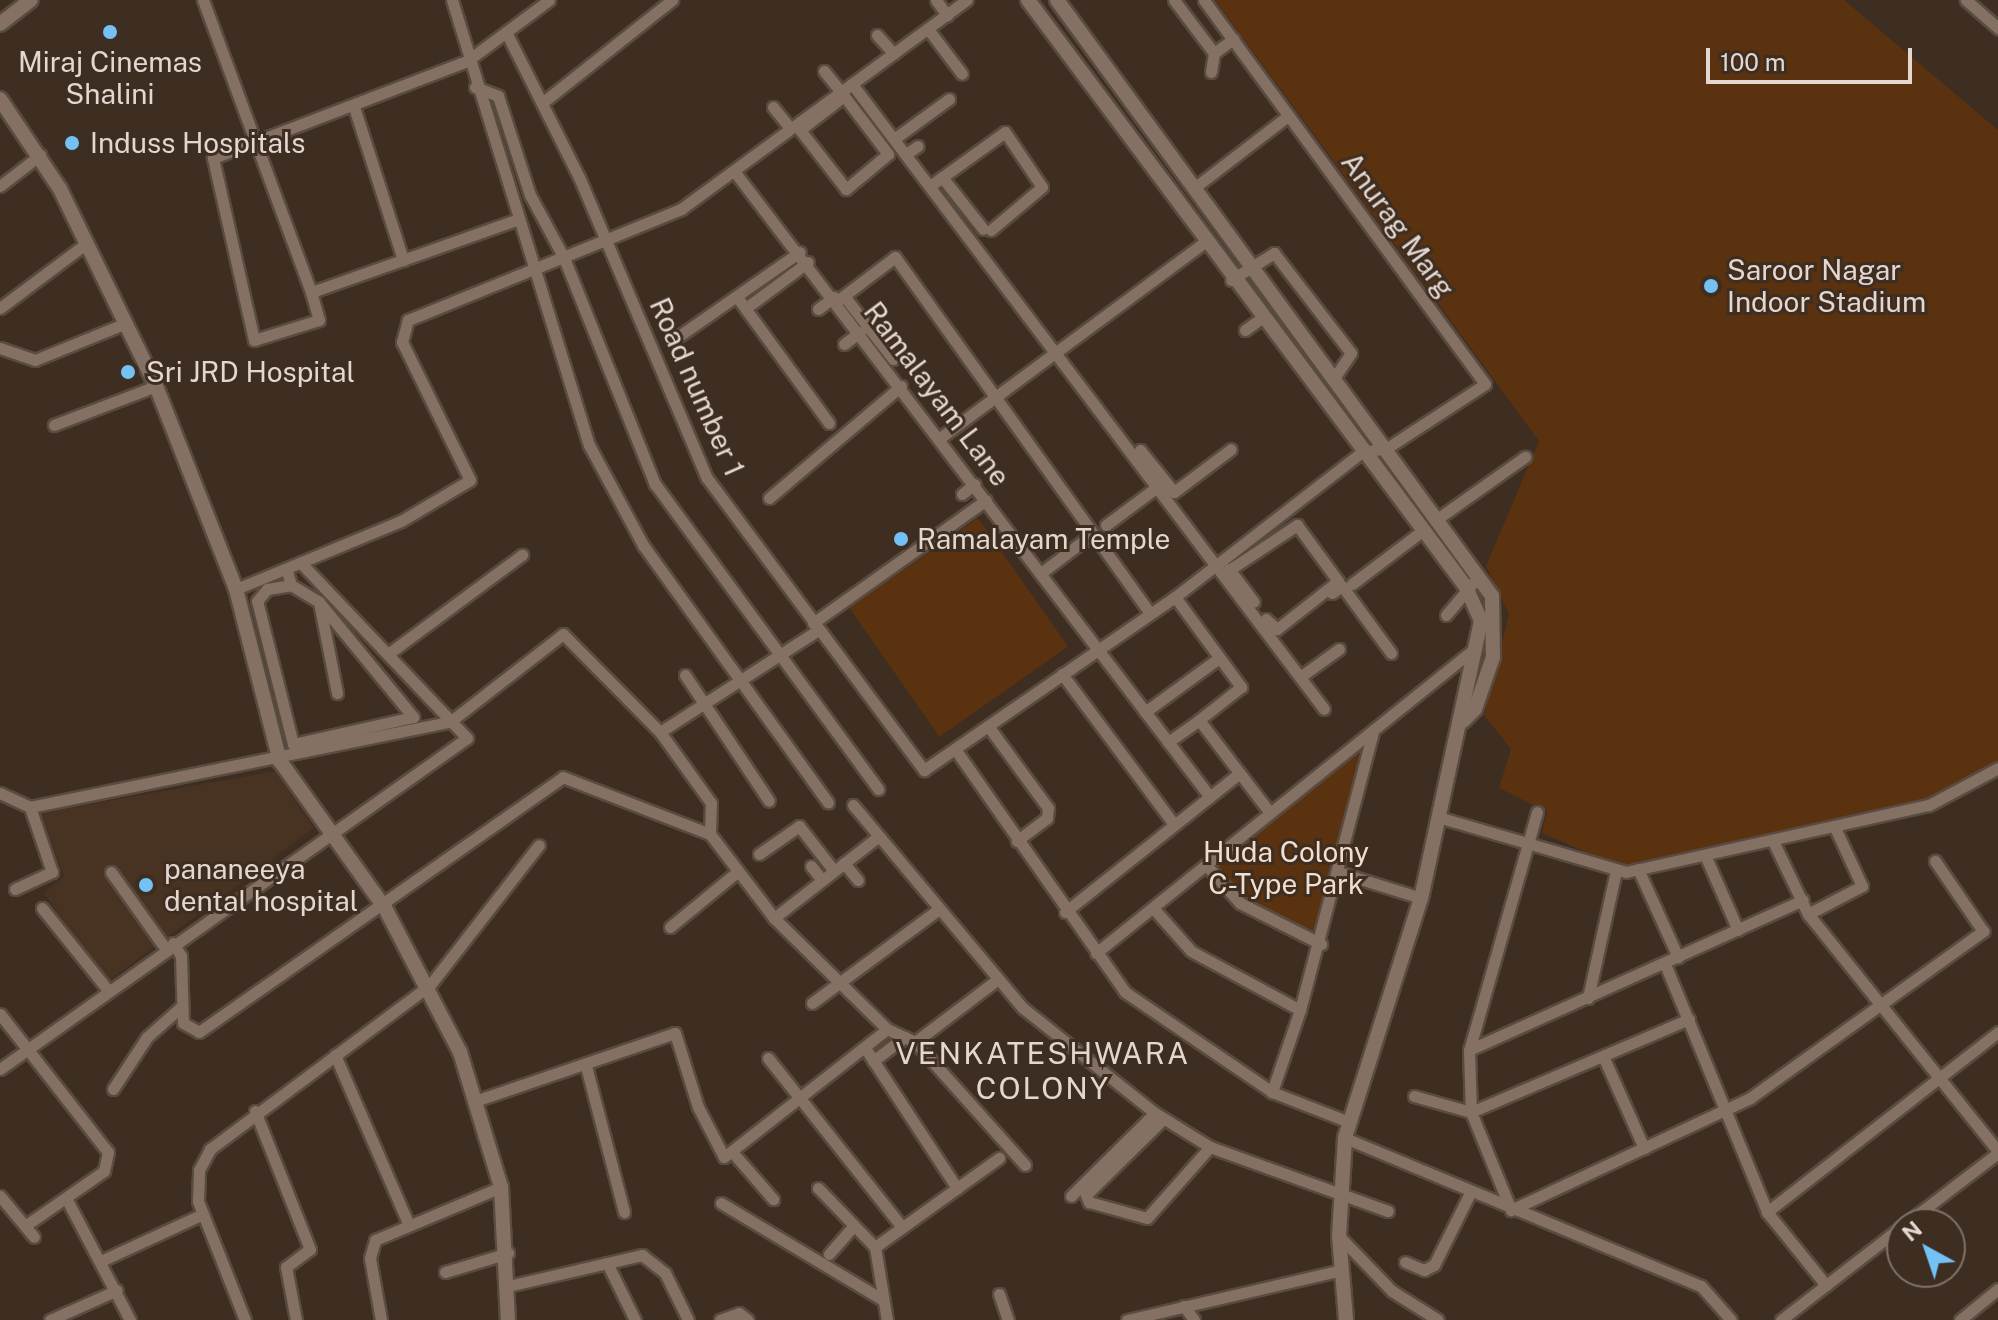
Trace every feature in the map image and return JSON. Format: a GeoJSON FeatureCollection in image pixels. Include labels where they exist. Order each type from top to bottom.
{"type":"FeatureCollection","features":[{"type":"Feature","properties":{"kind":"street"},"geometry":{"type":"LineString","coordinates":[[0,24],[31,0]]}},
{"type":"Feature","properties":{"kind":"street"},"geometry":{"type":"LineString","coordinates":[[203,0],[256,143],[311,292],[319,320],[254,340],[213,158],[256,143],[354,107],[467,61],[549,0]]}},
{"type":"Feature","properties":{"kind":"street"},"geometry":{"type":"LineString","coordinates":[[452,0],[467,61],[516,220],[602,473],[643,545],[828,802]]}},
{"type":"Feature","properties":{"kind":"street"},"geometry":{"type":"LineString","coordinates":[[542,103],[672,0]]}},
{"type":"Feature","properties":{"kind":"street"},"geometry":{"type":"LineString","coordinates":[[936,0],[947,15]]}},
{"type":"Feature","properties":{"kind":"street"},"geometry":{"type":"LineString","coordinates":[[236,589],[303,565],[470,480],[402,342],[404,326],[415,314],[564,258],[681,209],[967,0]]}},
{"type":"Feature","properties":{"kind":"street"},"geometry":{"type":"LineString","coordinates":[[1028,0],[1260,319],[1466,587],[1481,621],[1463,721],[1421,898],[1345,1138],[1339,1190],[1339,1236],[1346,1320]]}},
{"type":"Feature","properties":{"kind":"street"},"geometry":{"type":"LineString","coordinates":[[1057,0],[1387,448],[1492,596],[1497,633],[1486,682],[1463,721]]}},
{"type":"Feature","properties":{"kind":"street"},"geometry":{"type":"LineString","coordinates":[[1174,0],[1214,53]]}},
{"type":"Feature","properties":{"kind":"street","name":"Anurag Marg"},"geometry":{"type":"LineString","coordinates":[[1204,0],[1485,384],[1387,448]]}},
{"type":"Feature","properties":{"kind":"street"},"geometry":{"type":"LineString","coordinates":[[1966,0],[1998,28]]}},
{"type":"Feature","properties":{"kind":"street"},"geometry":{"type":"LineString","coordinates":[[928,29],[962,74]]}},
{"type":"Feature","properties":{"kind":"street","name":"Road number 1"},"geometry":{"type":"LineString","coordinates":[[506,32],[605,240],[707,478],[924,770],[955,749]]}},
{"type":"Feature","properties":{"kind":"street"},"geometry":{"type":"LineString","coordinates":[[877,35],[894,54]]}},
{"type":"Feature","properties":{"kind":"street"},"geometry":{"type":"LineString","coordinates":[[1211,72],[1214,53],[1233,39]]}},
{"type":"Feature","properties":{"kind":"street"},"geometry":{"type":"LineString","coordinates":[[824,71],[846,88],[894,139],[1056,353],[1174,492],[1231,449]]}},
{"type":"Feature","properties":{"kind":"street"},"geometry":{"type":"LineString","coordinates":[[475,87],[498,96],[530,195],[564,258],[655,484],[878,789]]}},
{"type":"Feature","properties":{"kind":"street"},"geometry":{"type":"LineString","coordinates":[[844,96],[866,112],[888,157],[844,189],[800,130],[844,96]]}},
{"type":"Feature","properties":{"kind":"street"},"geometry":{"type":"LineString","coordinates":[[0,99],[40,155],[87,243],[156,386],[271,672],[295,746],[413,717],[319,602],[291,585],[267,589],[257,601],[271,672],[280,761],[385,908],[430,985],[475,1101],[501,1187],[508,1253],[508,1320]]}},
{"type":"Feature","properties":{"kind":"street"},"geometry":{"type":"LineString","coordinates":[[894,139],[949,99]]}},
{"type":"Feature","properties":{"kind":"street"},"geometry":{"type":"LineString","coordinates":[[354,107],[403,260]]}},
{"type":"Feature","properties":{"kind":"street"},"geometry":{"type":"LineString","coordinates":[[773,107],[790,128]]}},
{"type":"Feature","properties":{"kind":"street"},"geometry":{"type":"LineString","coordinates":[[1123,128],[1142,115]]}},
{"type":"Feature","properties":{"kind":"street"},"geometry":{"type":"LineString","coordinates":[[1194,188],[1288,116]]}},
{"type":"Feature","properties":{"kind":"street"},"geometry":{"type":"LineString","coordinates":[[930,186],[1007,133],[1042,187],[984,228],[964,234]]}},
{"type":"Feature","properties":{"kind":"street"},"geometry":{"type":"LineString","coordinates":[[906,154],[918,146]]}},
{"type":"Feature","properties":{"kind":"street"},"geometry":{"type":"LineString","coordinates":[[0,186],[40,155]]}},
{"type":"Feature","properties":{"kind":"street","name":"Ramalayam Lane"},"geometry":{"type":"LineString","coordinates":[[734,171],[876,346],[901,386],[1210,797]]}},
{"type":"Feature","properties":{"kind":"street"},"geometry":{"type":"LineString","coordinates":[[942,177],[984,228]]}},
{"type":"Feature","properties":{"kind":"street"},"geometry":{"type":"LineString","coordinates":[[311,292],[516,220]]}},
{"type":"Feature","properties":{"kind":"street"},"geometry":{"type":"LineString","coordinates":[[0,308],[87,243]]}},
{"type":"Feature","properties":{"kind":"street"},"geometry":{"type":"LineString","coordinates":[[940,438],[1204,243]]}},
{"type":"Feature","properties":{"kind":"street"},"geometry":{"type":"LineString","coordinates":[[679,336],[800,252]]}},
{"type":"Feature","properties":{"kind":"street"},"geometry":{"type":"LineString","coordinates":[[1231,280],[1274,253],[1349,349],[1351,362],[1334,378]]}},
{"type":"Feature","properties":{"kind":"street"},"geometry":{"type":"LineString","coordinates":[[818,309],[895,257],[1150,613]]}},
{"type":"Feature","properties":{"kind":"street"},"geometry":{"type":"LineString","coordinates":[[746,308],[808,262]]}},
{"type":"Feature","properties":{"kind":"street"},"geometry":{"type":"LineString","coordinates":[[737,297],[829,423]]}},
{"type":"Feature","properties":{"kind":"street"},"geometry":{"type":"LineString","coordinates":[[1245,330],[1260,319]]}},
{"type":"Feature","properties":{"kind":"street"},"geometry":{"type":"LineString","coordinates":[[0,348],[35,360],[126,323]]}},
{"type":"Feature","properties":{"kind":"street"},"geometry":{"type":"LineString","coordinates":[[844,344],[861,328]]}},
{"type":"Feature","properties":{"kind":"street"},"geometry":{"type":"LineString","coordinates":[[876,346],[893,359]]}},
{"type":"Feature","properties":{"kind":"street"},"geometry":{"type":"LineString","coordinates":[[54,425],[156,386]]}},
{"type":"Feature","properties":{"kind":"street"},"geometry":{"type":"LineString","coordinates":[[769,498],[901,386]]}},
{"type":"Feature","properties":{"kind":"street"},"geometry":{"type":"LineString","coordinates":[[1223,570],[1362,452],[1387,448]]}},
{"type":"Feature","properties":{"kind":"street"},"geometry":{"type":"LineString","coordinates":[[1141,456],[1157,487],[1223,570],[1324,709]]}},
{"type":"Feature","properties":{"kind":"street"},"geometry":{"type":"LineString","coordinates":[[1437,519],[1525,457]]}},
{"type":"Feature","properties":{"kind":"street"},"geometry":{"type":"LineString","coordinates":[[962,494],[975,484]]}},
{"type":"Feature","properties":{"kind":"street"},"geometry":{"type":"LineString","coordinates":[[1106,525],[1157,487]]}},
{"type":"Feature","properties":{"kind":"street"},"geometry":{"type":"LineString","coordinates":[[660,732],[780,655],[986,500]]}},
{"type":"Feature","properties":{"kind":"street"},"geometry":{"type":"LineString","coordinates":[[1223,570],[1275,629],[1338,581],[1293,522],[1223,570],[1150,613],[955,749],[1065,912],[1096,953],[1152,1016],[1272,1092],[1349,1122]]}},
{"type":"Feature","properties":{"kind":"street"},"geometry":{"type":"LineString","coordinates":[[1352,584],[1422,531]]}},
{"type":"Feature","properties":{"kind":"street"},"geometry":{"type":"LineString","coordinates":[[1041,573],[1086,539]]}},
{"type":"Feature","properties":{"kind":"street"},"geometry":{"type":"LineString","coordinates":[[388,654],[522,555]]}},
{"type":"Feature","properties":{"kind":"street"},"geometry":{"type":"LineString","coordinates":[[0,1069],[169,946],[467,738],[303,565]]}},
{"type":"Feature","properties":{"kind":"street"},"geometry":{"type":"LineString","coordinates":[[287,571],[291,585]]}},
{"type":"Feature","properties":{"kind":"street"},"geometry":{"type":"LineString","coordinates":[[1446,615],[1466,587],[1478,577]]}},
{"type":"Feature","properties":{"kind":"street"},"geometry":{"type":"LineString","coordinates":[[1272,638],[1342,586],[1391,653]]}},
{"type":"Feature","properties":{"kind":"street"},"geometry":{"type":"LineString","coordinates":[[1168,742],[1241,687],[1175,597]]}},
{"type":"Feature","properties":{"kind":"street"},"geometry":{"type":"LineString","coordinates":[[319,602],[337,693]]}},
{"type":"Feature","properties":{"kind":"street"},"geometry":{"type":"LineString","coordinates":[[0,793],[30,807],[280,761],[451,721],[563,634],[660,732],[711,803],[710,834]]}},
{"type":"Feature","properties":{"kind":"street"},"geometry":{"type":"LineString","coordinates":[[1096,953],[1478,646]]}},
{"type":"Feature","properties":{"kind":"street"},"geometry":{"type":"LineString","coordinates":[[1300,677],[1339,649]]}},
{"type":"Feature","properties":{"kind":"street"},"geometry":{"type":"LineString","coordinates":[[1145,712],[1219,658]]}},
{"type":"Feature","properties":{"kind":"street"},"geometry":{"type":"LineString","coordinates":[[1062,674],[1174,824]]}},
{"type":"Feature","properties":{"kind":"street"},"geometry":{"type":"LineString","coordinates":[[685,675],[769,801]]}},
{"type":"Feature","properties":{"kind":"street"},"geometry":{"type":"LineString","coordinates":[[1199,720],[1270,813]]}},
{"type":"Feature","properties":{"kind":"street"},"geometry":{"type":"LineString","coordinates":[[988,726],[1048,808],[1047,818],[1017,841]]}},
{"type":"Feature","properties":{"kind":"street"},"geometry":{"type":"LineString","coordinates":[[1272,1092],[1321,944],[1373,731]]}},
{"type":"Feature","properties":{"kind":"street"},"geometry":{"type":"LineString","coordinates":[[1438,817],[1616,871],[1836,830],[1929,805],[1998,768]]}},
{"type":"Feature","properties":{"kind":"street"},"geometry":{"type":"LineString","coordinates":[[1065,912],[1240,773]]}},
{"type":"Feature","properties":{"kind":"street"},"geometry":{"type":"LineString","coordinates":[[111,872],[169,946],[183,1023],[199,1032],[385,908],[563,777],[710,834],[774,918],[887,1029],[910,1040],[1025,1165]]}},
{"type":"Feature","properties":{"kind":"street"},"geometry":{"type":"LineString","coordinates":[[853,805],[1023,1008],[1159,1116],[1210,1147],[1339,1190],[1388,1211]]}},
{"type":"Feature","properties":{"kind":"street"},"geometry":{"type":"LineString","coordinates":[[15,889],[52,872],[30,807]]}},
{"type":"Feature","properties":{"kind":"street"},"geometry":{"type":"LineString","coordinates":[[1511,1210],[1471,1112],[1469,1050],[1537,812]]}},
{"type":"Feature","properties":{"kind":"street"},"geometry":{"type":"LineString","coordinates":[[759,854],[799,826],[825,859],[858,880]]}},
{"type":"Feature","properties":{"kind":"street"},"geometry":{"type":"LineString","coordinates":[[1808,914],[1862,886],[1836,830]]}},
{"type":"Feature","properties":{"kind":"street"},"geometry":{"type":"LineString","coordinates":[[774,918],[879,836]]}},
{"type":"Feature","properties":{"kind":"street"},"geometry":{"type":"LineString","coordinates":[[1773,841],[1808,914],[1998,1152],[1926,1208]]}},
{"type":"Feature","properties":{"kind":"street"},"geometry":{"type":"LineString","coordinates":[[245,1320],[203,1214],[199,1170],[217,1142],[255,1111],[430,985],[539,845]]}},
{"type":"Feature","properties":{"kind":"street"},"geometry":{"type":"LineString","coordinates":[[1705,855],[1738,930]]}},
{"type":"Feature","properties":{"kind":"street"},"geometry":{"type":"LineString","coordinates":[[822,880],[812,868],[825,859]]}},
{"type":"Feature","properties":{"kind":"street"},"geometry":{"type":"LineString","coordinates":[[1511,1210],[1725,1112],[1884,1008],[1983,931],[1935,861]]}},
{"type":"Feature","properties":{"kind":"street"},"geometry":{"type":"LineString","coordinates":[[1206,865],[1240,903],[1321,944]]}},
{"type":"Feature","properties":{"kind":"street"},"geometry":{"type":"LineString","coordinates":[[1638,869],[1678,957]]}},
{"type":"Feature","properties":{"kind":"street"},"geometry":{"type":"LineString","coordinates":[[1588,998],[1616,871]]}},
{"type":"Feature","properties":{"kind":"street"},"geometry":{"type":"LineString","coordinates":[[670,927],[737,872]]}},
{"type":"Feature","properties":{"kind":"street"},"geometry":{"type":"LineString","coordinates":[[1338,872],[1421,898]]}},
{"type":"Feature","properties":{"kind":"street"},"geometry":{"type":"LineString","coordinates":[[1469,1050],[1803,900]]}},
{"type":"Feature","properties":{"kind":"street"},"geometry":{"type":"LineString","coordinates":[[42,908],[108,990]]}},
{"type":"Feature","properties":{"kind":"street"},"geometry":{"type":"LineString","coordinates":[[1153,908],[1191,951],[1300,1010]]}},
{"type":"Feature","properties":{"kind":"street"},"geometry":{"type":"LineString","coordinates":[[812,1003],[840,986],[939,909]]}},
{"type":"Feature","properties":{"kind":"street"},"geometry":{"type":"LineString","coordinates":[[1665,964],[1767,1212],[1826,1285]]}},
{"type":"Feature","properties":{"kind":"street"},"geometry":{"type":"LineString","coordinates":[[873,1061],[910,1040],[998,979]]}},
{"type":"Feature","properties":{"kind":"street"},"geometry":{"type":"LineString","coordinates":[[113,1089],[147,1037],[182,1006]]}},
{"type":"Feature","properties":{"kind":"street"},"geometry":{"type":"LineString","coordinates":[[0,1014],[108,1152],[104,1171],[25,1226]]}},
{"type":"Feature","properties":{"kind":"street"},"geometry":{"type":"LineString","coordinates":[[1414,1096],[1471,1112],[1689,1019]]}},
{"type":"Feature","properties":{"kind":"street"},"geometry":{"type":"LineString","coordinates":[[475,1101],[586,1066],[675,1033],[708,1129],[724,1157],[734,1154],[887,1029]]}},
{"type":"Feature","properties":{"kind":"street"},"geometry":{"type":"LineString","coordinates":[[1767,1212],[1998,1032]]}},
{"type":"Feature","properties":{"kind":"street"},"geometry":{"type":"LineString","coordinates":[[865,1048],[957,1188]]}},
{"type":"Feature","properties":{"kind":"street"},"geometry":{"type":"LineString","coordinates":[[335,1055],[408,1223]]}},
{"type":"Feature","properties":{"kind":"street"},"geometry":{"type":"LineString","coordinates":[[1603,1056],[1644,1148]]}},
{"type":"Feature","properties":{"kind":"street"},"geometry":{"type":"LineString","coordinates":[[768,1058],[902,1227]]}},
{"type":"Feature","properties":{"kind":"street"},"geometry":{"type":"LineString","coordinates":[[586,1066],[624,1212]]}},
{"type":"Feature","properties":{"kind":"street"},"geometry":{"type":"LineString","coordinates":[[255,1111],[310,1249],[286,1267],[296,1320]]}},
{"type":"Feature","properties":{"kind":"street"},"geometry":{"type":"LineString","coordinates":[[1159,1116],[1086,1195],[1089,1202],[1147,1218],[1210,1147]]}},
{"type":"Feature","properties":{"kind":"street"},"geometry":{"type":"LineString","coordinates":[[1071,1196],[1159,1116]]}},
{"type":"Feature","properties":{"kind":"street"},"geometry":{"type":"LineString","coordinates":[[1345,1138],[1470,1193],[1701,1286],[1731,1320]]}},
{"type":"Feature","properties":{"kind":"street"},"geometry":{"type":"LineString","coordinates":[[734,1154],[773,1199]]}},
{"type":"Feature","properties":{"kind":"street"},"geometry":{"type":"LineString","coordinates":[[875,1247],[999,1158]]}},
{"type":"Feature","properties":{"kind":"street"},"geometry":{"type":"LineString","coordinates":[[381,1320],[370,1250],[380,1235],[501,1187]]}},
{"type":"Feature","properties":{"kind":"street"},"geometry":{"type":"LineString","coordinates":[[818,1188],[875,1247],[887,1320]]}},
{"type":"Feature","properties":{"kind":"street"},"geometry":{"type":"LineString","coordinates":[[1405,1262],[1424,1270],[1434,1265],[1470,1193]]}},
{"type":"Feature","properties":{"kind":"street"},"geometry":{"type":"LineString","coordinates":[[0,1196],[34,1237]]}},
{"type":"Feature","properties":{"kind":"street"},"geometry":{"type":"LineString","coordinates":[[66,1198],[103,1260],[130,1320]]}},
{"type":"Feature","properties":{"kind":"street"},"geometry":{"type":"LineString","coordinates":[[721,1203],[883,1300]]}},
{"type":"Feature","properties":{"kind":"street"},"geometry":{"type":"LineString","coordinates":[[103,1260],[203,1214]]}},
{"type":"Feature","properties":{"kind":"street"},"geometry":{"type":"LineString","coordinates":[[829,1254],[854,1225]]}},
{"type":"Feature","properties":{"kind":"street"},"geometry":{"type":"LineString","coordinates":[[1339,1236],[1392,1291],[1438,1320]]}},
{"type":"Feature","properties":{"kind":"street"},"geometry":{"type":"LineString","coordinates":[[1781,1320],[1797,1316],[1826,1285],[1886,1239]]}},
{"type":"Feature","properties":{"kind":"street"},"geometry":{"type":"LineString","coordinates":[[445,1272],[508,1253]]}},
{"type":"Feature","properties":{"kind":"street"},"geometry":{"type":"LineString","coordinates":[[508,1286],[607,1263],[652,1259],[688,1320]]}},
{"type":"Feature","properties":{"kind":"street"},"geometry":{"type":"LineString","coordinates":[[607,1263],[635,1320]]}},
{"type":"Feature","properties":{"kind":"street"},"geometry":{"type":"LineString","coordinates":[[1127,1320],[1342,1270]]}},
{"type":"Feature","properties":{"kind":"street"},"geometry":{"type":"LineString","coordinates":[[1960,1320],[1998,1289]]}},
{"type":"Feature","properties":{"kind":"street"},"geometry":{"type":"LineString","coordinates":[[50,1320],[117,1290]]}},
{"type":"Feature","properties":{"kind":"street"},"geometry":{"type":"LineString","coordinates":[[999,1294],[1008,1320]]}},
{"type":"Feature","properties":{"kind":"street"},"geometry":{"type":"LineString","coordinates":[[1184,1306],[1194,1320]]}},
{"type":"Feature","properties":{"kind":"street"},"geometry":{"type":"LineString","coordinates":[[720,1320],[739,1313],[748,1320]]}},
{"type":"Feature","properties":{"kind":"shaded area","name":"pananeeya dental hospital"},"geometry":{"type":"Polygon","coordinates":[[[275,771],[314,828],[106,983],[44,893],[64,876],[40,813],[275,771]]]}},
{"type":"Feature","properties":{"kind":"green space","name":"Saroor Nagar Indoor Stadium"},"geometry":{"type":"Polygon","coordinates":[[[1215,0],[1844,0],[1998,130],[1998,762],[1929,801],[1635,865],[1613,864],[1542,833],[1547,812],[1499,788],[1511,749],[1484,715],[1509,614],[1486,566],[1539,441],[1215,0]]]}},
{"type":"Feature","properties":{"kind":"green space"},"geometry":{"type":"Polygon","coordinates":[[[978,518],[1068,647],[939,737],[849,608],[978,518]]]}},
{"type":"Feature","properties":{"kind":"green space","name":"Huda Colony C-Type Park"},"geometry":{"type":"Polygon","coordinates":[[[1358,754],[1364,759],[1317,934],[1244,898],[1217,865],[1358,754]]]}},
{"type":"Feature","properties":{"kind":"place","name":"Miraj Cinemas Shalini"},"geometry":{"type":"Point","coordinates":[110,32]}},
{"type":"Feature","properties":{"kind":"place","name":"Induss Hospitals"},"geometry":{"type":"Point","coordinates":[72,143]}},
{"type":"Feature","properties":{"kind":"place","name":"Saroor Nagar Indoor Stadium"},"geometry":{"type":"Point","coordinates":[1711,286]}},
{"type":"Feature","properties":{"kind":"place","name":"Sri JRD Hospital"},"geometry":{"type":"Point","coordinates":[128,372]}},
{"type":"Feature","properties":{"kind":"place","name":"Ramalayam Temple"},"geometry":{"type":"Point","coordinates":[901,539]}},
{"type":"Feature","properties":{"kind":"place","name":"pananeeya dental hospital"},"geometry":{"type":"Point","coordinates":[146,885]}},
{"type":"Feature","properties":{"kind":"district","name":"VENKATESHWARA COLONY"},"geometry":{"type":"Point","coordinates":[1043,1070]}}]}
